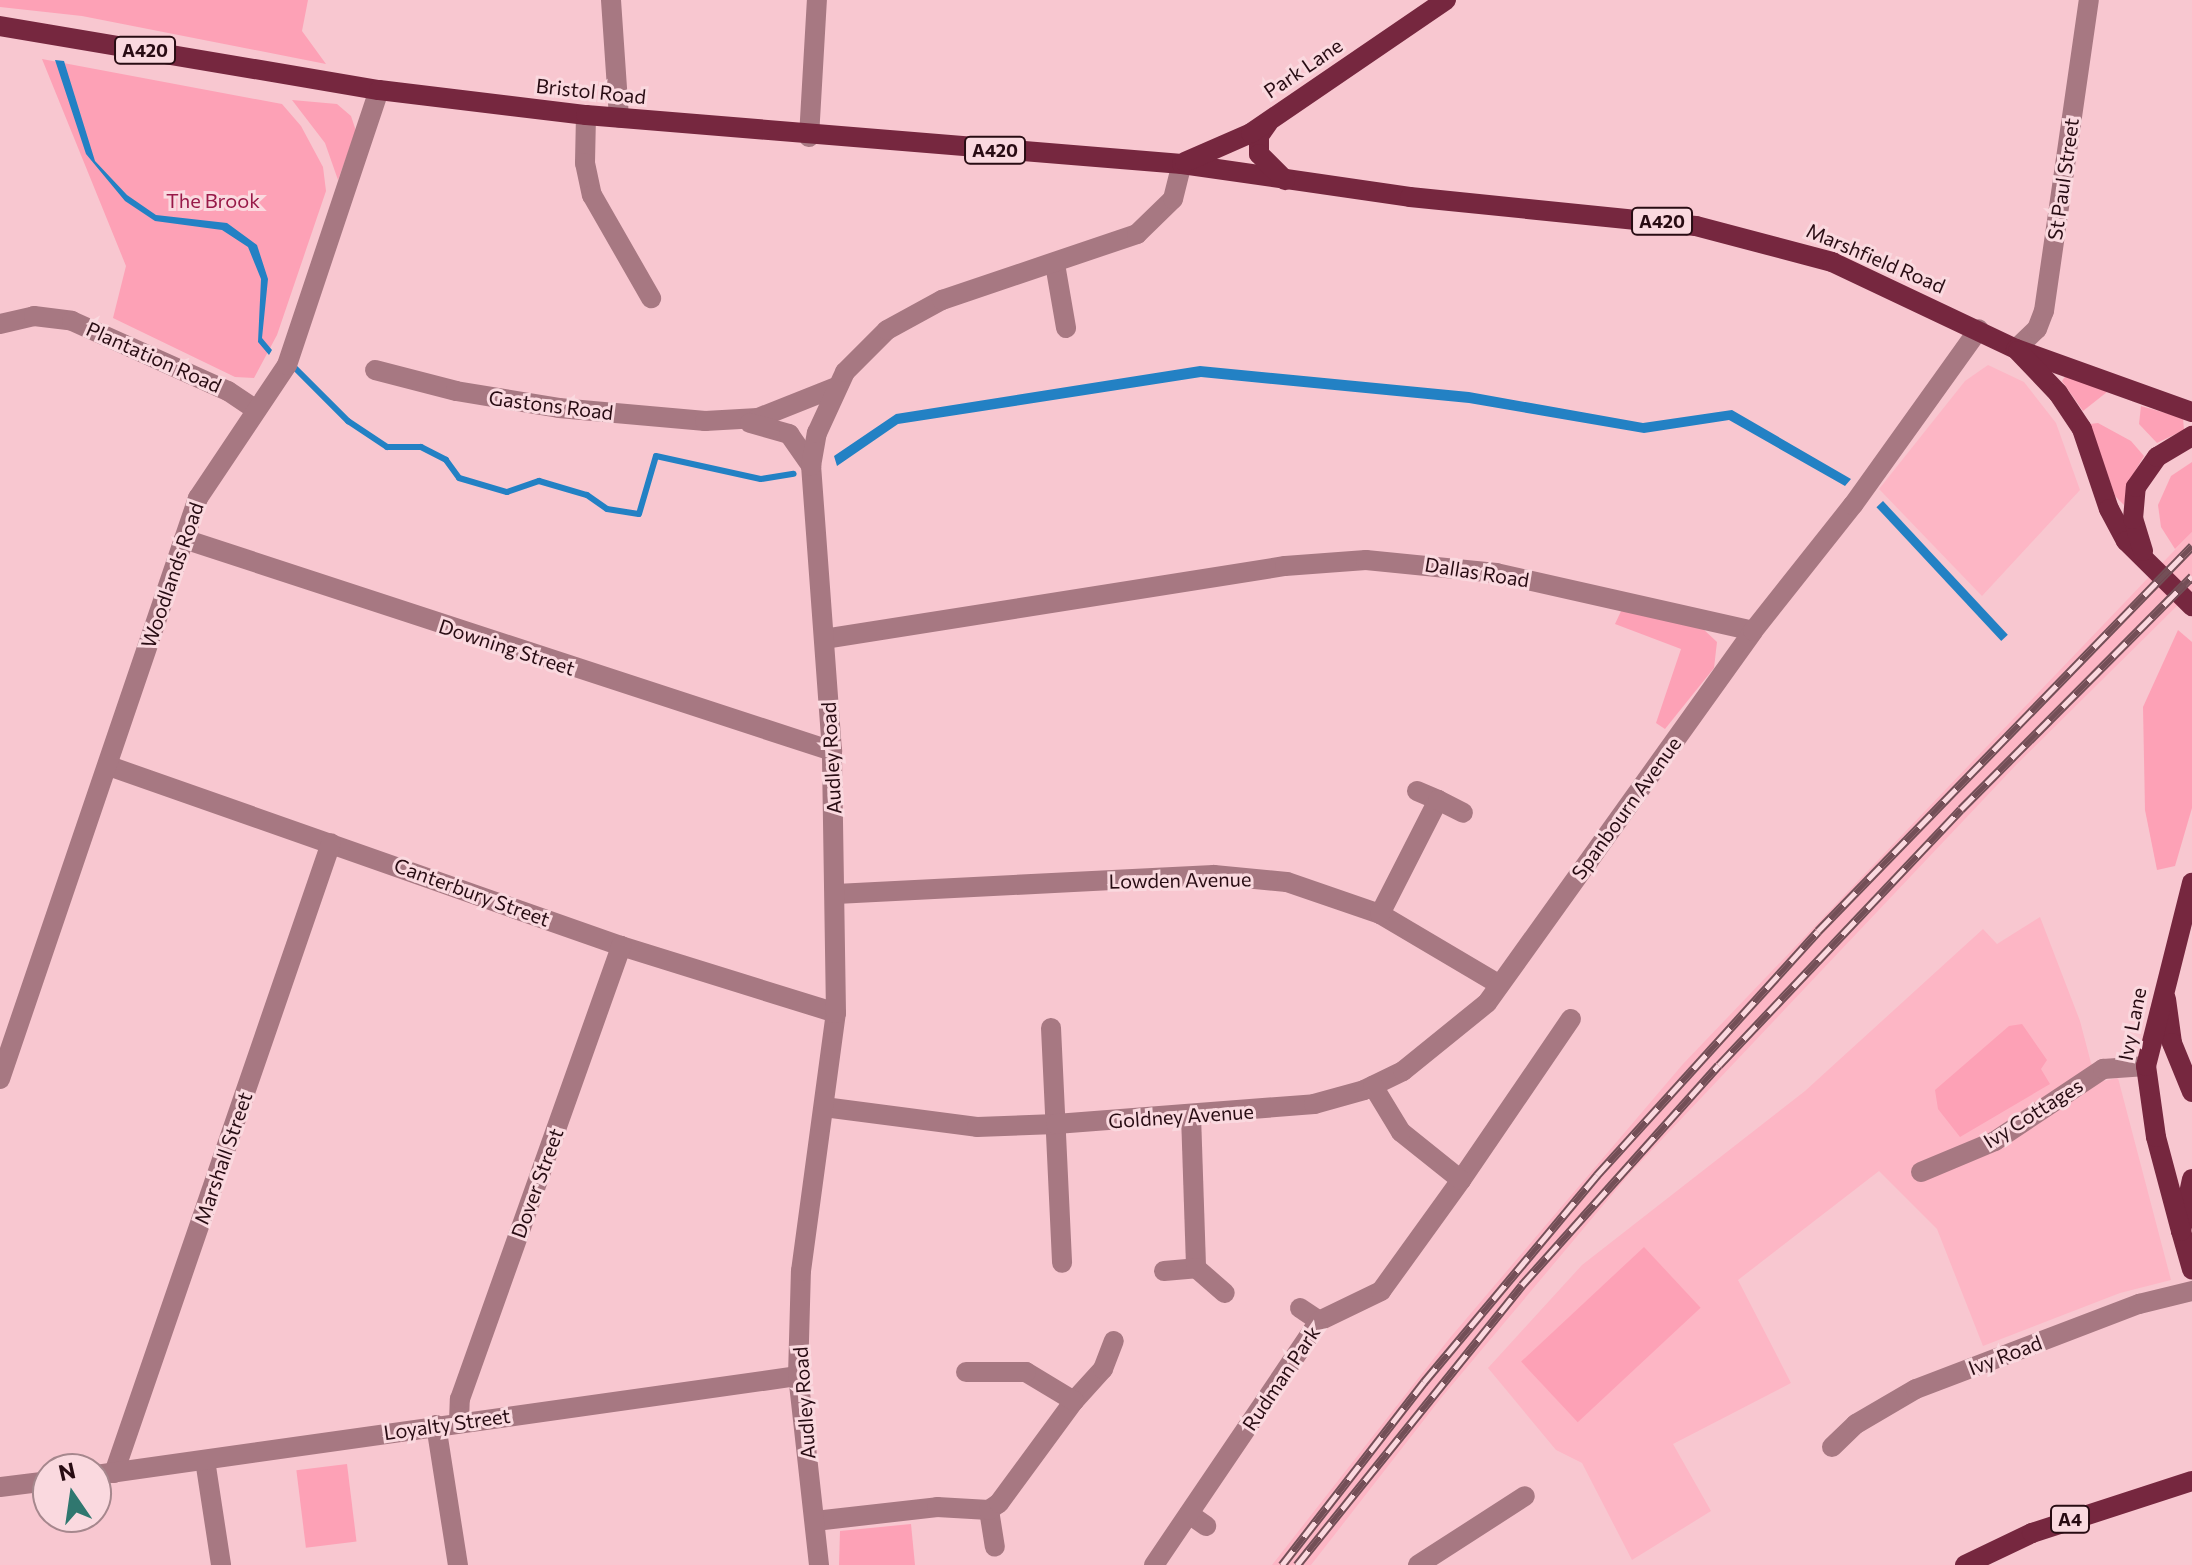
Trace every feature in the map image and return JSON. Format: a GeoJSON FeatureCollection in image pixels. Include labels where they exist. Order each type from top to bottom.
{"type":"FeatureCollection","features":[{"type":"Feature","properties":{"kind":"main road","name":"Park Lane"},"geometry":{"type":"LineString","coordinates":[[1182,164],[1229,145],[1446,0]]}},
{"type":"Feature","properties":{"kind":"main road","name":"Bristol Road"},"geometry":{"type":"LineString","coordinates":[[0,26],[379,90],[586,115],[809,137],[1182,164]]}},
{"type":"Feature","properties":{"kind":"main road"},"geometry":{"type":"LineString","coordinates":[[1274,117],[1259,136],[1259,154],[1287,181]]}},
{"type":"Feature","properties":{"kind":"main road","name":"Marshfield Road"},"geometry":{"type":"LineString","coordinates":[[1182,164],[1287,181],[1639,218],[1739,235],[1854,271],[2016,349],[2192,412]]}},
{"type":"Feature","properties":{"kind":"main road","name":"A420"},"geometry":{"type":"LineString","coordinates":[[2016,349],[2075,416],[2116,525],[2192,606]]}},
{"type":"Feature","properties":{"kind":"main road","name":"A420"},"geometry":{"type":"LineString","coordinates":[[2147,559],[2133,519],[2136,487],[2157,457],[2192,436]]}},
{"type":"Feature","properties":{"kind":"main road","name":"Ivy Lane"},"geometry":{"type":"LineString","coordinates":[[2192,883],[2168,967],[2146,1066],[2156,1137],[2192,1269]]}},
{"type":"Feature","properties":{"kind":"main road","name":"Ivy Lane"},"geometry":{"type":"LineString","coordinates":[[2168,967],[2172,1043],[2192,1092]]}},
{"type":"Feature","properties":{"kind":"main road"},"geometry":{"type":"LineString","coordinates":[[2181,1231],[2192,1179]]}},
{"type":"Feature","properties":{"kind":"main road","name":"A4"},"geometry":{"type":"LineString","coordinates":[[1965,1565],[2032,1533],[2188,1479]]}},
{"type":"Feature","properties":{"kind":"street"},"geometry":{"type":"LineString","coordinates":[[611,0],[619,118]]}},
{"type":"Feature","properties":{"kind":"street"},"geometry":{"type":"LineString","coordinates":[[809,137],[817,0]]}},
{"type":"Feature","properties":{"kind":"street","name":"St Paul Street"},"geometry":{"type":"LineString","coordinates":[[2016,349],[2037,329],[2044,311],[2089,0]]}},
{"type":"Feature","properties":{"kind":"street","name":"Woodlands Road"},"geometry":{"type":"LineString","coordinates":[[0,1079],[184,539],[207,481],[256,410],[296,344],[379,90]]}},
{"type":"Feature","properties":{"kind":"street"},"geometry":{"type":"LineString","coordinates":[[586,115],[585,163],[592,195],[651,298]]}},
{"type":"Feature","properties":{"kind":"street","name":"Audley Road"},"geometry":{"type":"LineString","coordinates":[[819,1565],[798,1376],[801,1271],[836,1013],[832,751],[811,466],[820,422],[836,387],[862,352],[913,313],[1115,244],[1152,223],[1179,190],[1182,164]]}},
{"type":"Feature","properties":{"kind":"street"},"geometry":{"type":"LineString","coordinates":[[1055,264],[1066,328]]}},
{"type":"Feature","properties":{"kind":"street","name":"Plantation Road"},"geometry":{"type":"LineString","coordinates":[[0,324],[34,316],[72,321],[228,391],[256,410]]}},
{"type":"Feature","properties":{"kind":"street"},"geometry":{"type":"LineString","coordinates":[[1753,631],[1853,505],[1979,329]]}},
{"type":"Feature","properties":{"kind":"street","name":"Gastons Road"},"geometry":{"type":"LineString","coordinates":[[375,370],[456,391],[559,408],[730,422],[783,430],[798,443],[811,466]]}},
{"type":"Feature","properties":{"kind":"street","name":"Gastons Road"},"geometry":{"type":"LineString","coordinates":[[730,422],[780,411],[836,387]]}},
{"type":"Feature","properties":{"kind":"street","name":"Downing Street"},"geometry":{"type":"LineString","coordinates":[[184,539],[832,751]]}},
{"type":"Feature","properties":{"kind":"street","name":"Dallas Road"},"geometry":{"type":"LineString","coordinates":[[824,639],[1285,566],[1366,560],[1496,573],[1753,631]]}},
{"type":"Feature","properties":{"kind":"street","name":"Spanbourn Avenue"},"geometry":{"type":"LineString","coordinates":[[1500,985],[1753,631]]}},
{"type":"Feature","properties":{"kind":"street","name":"Canterbury Street"},"geometry":{"type":"LineString","coordinates":[[109,766],[621,946],[836,1013]]}},
{"type":"Feature","properties":{"kind":"street"},"geometry":{"type":"LineString","coordinates":[[1417,791],[1463,813]]}},
{"type":"Feature","properties":{"kind":"street"},"geometry":{"type":"LineString","coordinates":[[1380,914],[1438,800]]}},
{"type":"Feature","properties":{"kind":"street","name":"Marshall Street"},"geometry":{"type":"LineString","coordinates":[[112,1454],[331,843]]}},
{"type":"Feature","properties":{"kind":"street","name":"Lowden Avenue"},"geometry":{"type":"LineString","coordinates":[[836,894],[1214,875],[1299,885],[1380,914],[1500,985]]}},
{"type":"Feature","properties":{"kind":"street","name":"Dover Street"},"geometry":{"type":"LineString","coordinates":[[459,1422],[460,1399],[621,946]]}},
{"type":"Feature","properties":{"kind":"street","name":"Goldney Avenue"},"geometry":{"type":"LineString","coordinates":[[824,1107],[977,1127],[1191,1115],[1314,1104],[1373,1086],[1468,1023],[1500,985]]}},
{"type":"Feature","properties":{"kind":"street","name":"Rudman Park"},"geometry":{"type":"LineString","coordinates":[[1154,1565],[1197,1520],[1319,1321],[1381,1291],[1461,1180],[1522,1074],[1571,1019]]}},
{"type":"Feature","properties":{"kind":"street"},"geometry":{"type":"LineString","coordinates":[[1051,1028],[1062,1263]]}},
{"type":"Feature","properties":{"kind":"street","name":"Ivy Cottages"},"geometry":{"type":"LineString","coordinates":[[1921,1172],[1995,1141],[2103,1069],[2146,1066]]}},
{"type":"Feature","properties":{"kind":"street"},"geometry":{"type":"LineString","coordinates":[[1373,1086],[1401,1132],[1461,1180]]}},
{"type":"Feature","properties":{"kind":"street"},"geometry":{"type":"LineString","coordinates":[[1191,1115],[1196,1268]]}},
{"type":"Feature","properties":{"kind":"street"},"geometry":{"type":"LineString","coordinates":[[1164,1271],[1196,1268],[1225,1293]]}},
{"type":"Feature","properties":{"kind":"street","name":"Ivy Road"},"geometry":{"type":"LineString","coordinates":[[1832,1447],[1856,1424],[1916,1389],[2139,1304],[2192,1291]]}},
{"type":"Feature","properties":{"kind":"street"},"geometry":{"type":"LineString","coordinates":[[1300,1308],[1319,1321]]}},
{"type":"Feature","properties":{"kind":"street"},"geometry":{"type":"LineString","coordinates":[[815,1521],[937,1507],[989,1510],[1013,1486],[1074,1401],[1103,1369],[1114,1341]]}},
{"type":"Feature","properties":{"kind":"street"},"geometry":{"type":"LineString","coordinates":[[966,1372],[1026,1372],[1074,1401]]}},
{"type":"Feature","properties":{"kind":"street","name":"Loyalty Street"},"geometry":{"type":"LineString","coordinates":[[112,1473],[798,1376]]}},
{"type":"Feature","properties":{"kind":"street"},"geometry":{"type":"LineString","coordinates":[[436,1425],[458,1565]]}},
{"type":"Feature","properties":{"kind":"street"},"geometry":{"type":"LineString","coordinates":[[205,1460],[221,1565]]}},
{"type":"Feature","properties":{"kind":"street"},"geometry":{"type":"LineString","coordinates":[[0,1487],[32,1483]]}},
{"type":"Feature","properties":{"kind":"street"},"geometry":{"type":"LineString","coordinates":[[1418,1565],[1525,1496]]}},
{"type":"Feature","properties":{"kind":"street"},"geometry":{"type":"LineString","coordinates":[[989,1510],[995,1547]]}},
{"type":"Feature","properties":{"kind":"shaded area"},"geometry":{"type":"Polygon","coordinates":[[[1988,365],[2024,382],[2056,423],[2080,490],[1982,596],[1879,489],[1965,381],[1988,365]]]}},
{"type":"Feature","properties":{"kind":"shaded area"},"geometry":{"type":"Polygon","coordinates":[[[2192,532],[2192,591],[2017,764],[1631,1172],[1441,1398],[1311,1565],[1272,1565],[1449,1339],[1683,1064],[2192,532]]]}},
{"type":"Feature","properties":{"kind":"shaded area"},"geometry":{"type":"Polygon","coordinates":[[[2040,917],[2080,1021],[2091,1063],[2103,1081],[2118,1078],[2171,1280],[2120,1293],[1983,1346],[1937,1229],[1879,1171],[1738,1280],[1791,1383],[1673,1444],[1711,1511],[1632,1560],[1582,1463],[1556,1450],[1488,1368],[1582,1265],[1805,1091],[1983,929],[1997,944],[2040,917]]]}},
{"type":"Feature","properties":{"kind":"green space"},"geometry":{"type":"Polygon","coordinates":[[[0,0],[308,0],[302,31],[326,64],[82,16],[0,7],[0,0]]]}},
{"type":"Feature","properties":{"kind":"green space","name":"The Brook"},"geometry":{"type":"Polygon","coordinates":[[[42,59],[282,104],[301,126],[323,167],[326,191],[277,335],[254,378],[235,377],[113,318],[126,266],[42,59]]]}},
{"type":"Feature","properties":{"kind":"green space"},"geometry":{"type":"Polygon","coordinates":[[[292,100],[337,104],[351,116],[356,131],[338,180],[325,143],[292,100]]]}},
{"type":"Feature","properties":{"kind":"green space"},"geometry":{"type":"Polygon","coordinates":[[[2066,375],[2107,392],[2083,411],[2062,381],[2066,375]]]}},
{"type":"Feature","properties":{"kind":"green space"},"geometry":{"type":"Polygon","coordinates":[[[2141,406],[2183,418],[2184,430],[2157,443],[2139,424],[2141,406]]]}},
{"type":"Feature","properties":{"kind":"green space"},"geometry":{"type":"Polygon","coordinates":[[[2098,423],[2131,441],[2144,456],[2128,483],[2124,505],[2115,496],[2090,424],[2098,423]]]}},
{"type":"Feature","properties":{"kind":"green space"},"geometry":{"type":"Polygon","coordinates":[[[2192,462],[2192,532],[2175,549],[2161,527],[2158,505],[2171,476],[2192,462]]]}},
{"type":"Feature","properties":{"kind":"green space"},"geometry":{"type":"Polygon","coordinates":[[[1622,609],[1701,627],[1717,642],[1714,668],[1665,729],[1656,723],[1681,649],[1615,624],[1622,609]]]}},
{"type":"Feature","properties":{"kind":"green space"},"geometry":{"type":"Polygon","coordinates":[[[2178,630],[2192,642],[2192,808],[2175,866],[2157,870],[2145,810],[2143,707],[2178,630]]]}},
{"type":"Feature","properties":{"kind":"green space"},"geometry":{"type":"Polygon","coordinates":[[[2022,1024],[2047,1060],[2041,1069],[2050,1084],[1960,1137],[1938,1109],[1935,1090],[2009,1026],[2022,1024]]]}},
{"type":"Feature","properties":{"kind":"green space"},"geometry":{"type":"Polygon","coordinates":[[[1644,1247],[1701,1308],[1578,1422],[1521,1362],[1644,1247]]]}},
{"type":"Feature","properties":{"kind":"green space"},"geometry":{"type":"Polygon","coordinates":[[[347,1464],[357,1541],[306,1548],[296,1470],[347,1464]]]}},
{"type":"Feature","properties":{"kind":"green space"},"geometry":{"type":"Polygon","coordinates":[[[911,1524],[915,1565],[839,1565],[840,1531],[911,1524]]]}},
{"type":"Feature","properties":{"kind":"water"},"geometry":{"type":"Polygon","coordinates":[[[55,60],[64,61],[95,161],[127,195],[156,215],[227,223],[257,245],[268,279],[262,338],[272,350],[269,355],[258,342],[261,279],[248,247],[222,230],[155,221],[125,201],[86,154],[55,60]]]}},
{"type":"Feature","properties":{"kind":"water"},"geometry":{"type":"Polygon","coordinates":[[[1200,366],[1469,392],[1643,423],[1732,410],[1851,479],[1845,486],[1729,420],[1644,433],[1469,403],[1201,377],[898,424],[837,466],[834,456],[896,414],[1200,366]]]}},
{"type":"Feature","properties":{"kind":"water"},"geometry":{"type":"Polygon","coordinates":[[[1883,501],[2008,635],[2001,641],[1876,507],[1883,501]]]}},
{"type":"Feature","properties":{"kind":"waterway"},"geometry":{"type":"LineString","coordinates":[[296,369],[348,421],[387,447],[421,447],[446,460],[459,478],[507,492],[539,481],[587,495],[607,509],[639,514],[656,456],[761,479],[794,474]]}},
{"type":"Feature","properties":{"kind":"railway"},"geometry":{"type":"LineString","coordinates":[[1282,1565],[1424,1382],[1597,1175],[1818,931],[2192,546]]}},
{"type":"Feature","properties":{"kind":"railway"},"geometry":{"type":"LineString","coordinates":[[1297,1565],[1522,1285],[1719,1065],[1961,809],[2192,576]]}}]}
